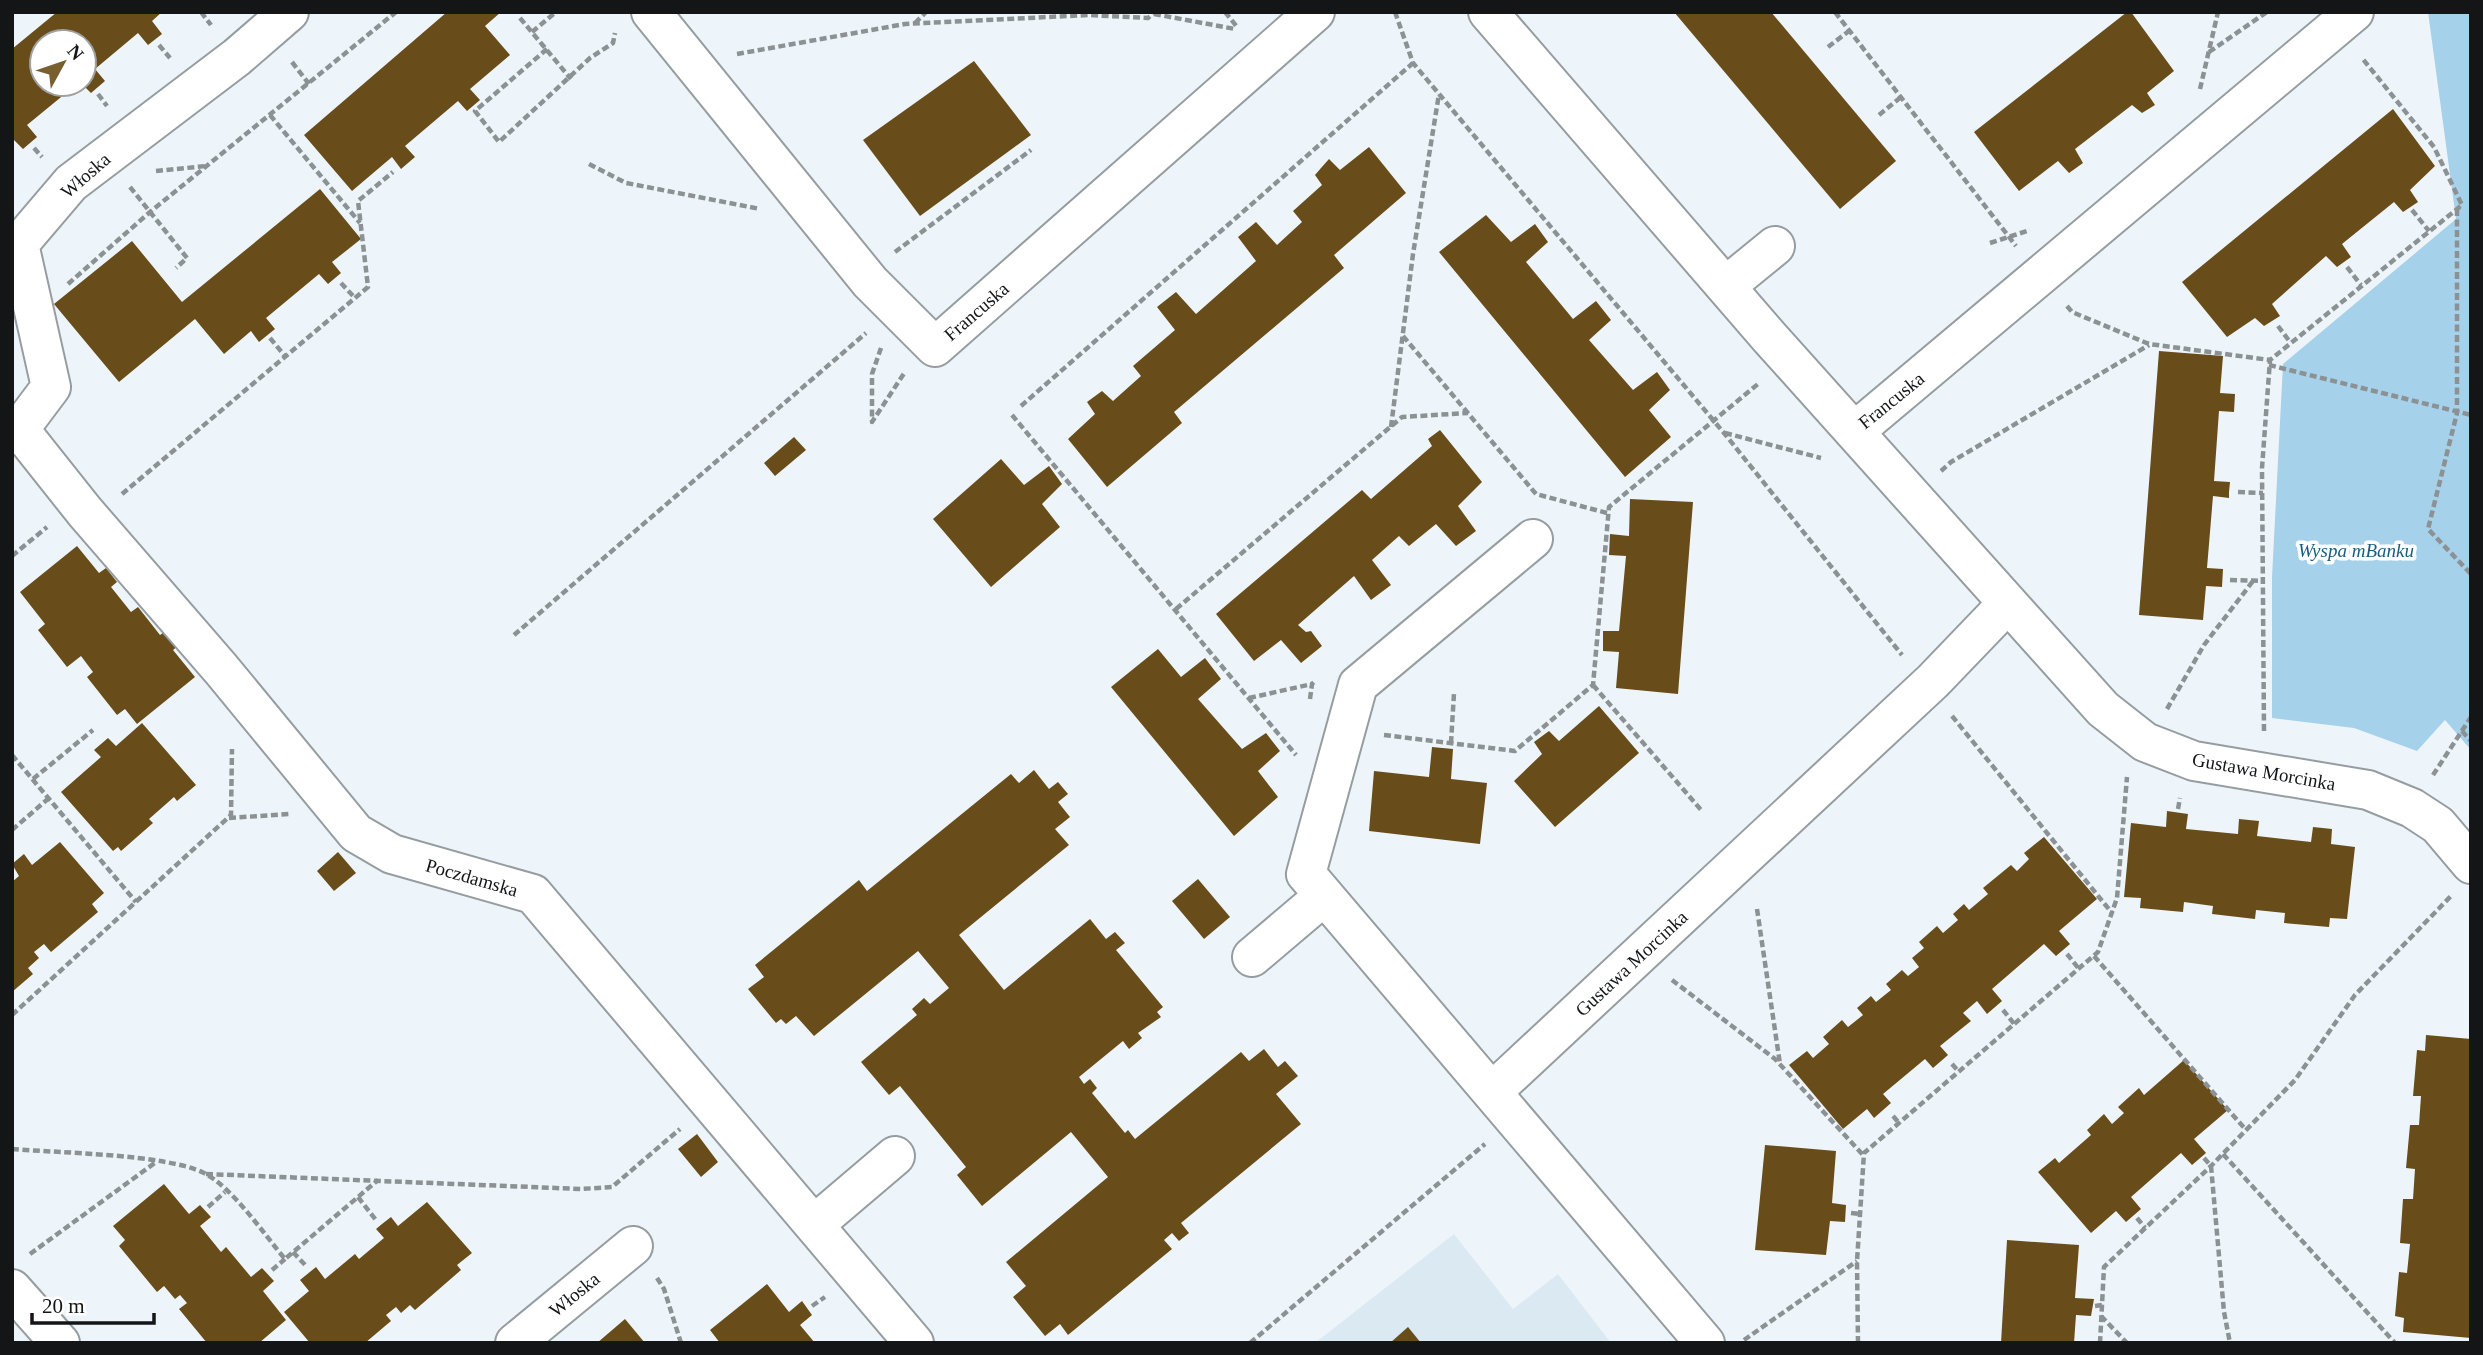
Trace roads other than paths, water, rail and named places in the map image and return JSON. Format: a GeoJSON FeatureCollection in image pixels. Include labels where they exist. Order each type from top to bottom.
{"type":"FeatureCollection","features":[{"type":"Feature","properties":{"kind":"street","name":"Włoska"},"geometry":{"type":"LineString","coordinates":[[17,431],[51,387],[19,244],[71,183],[111,167],[289,12]]}},
{"type":"Feature","properties":{"kind":"street","name":"Francuska"},"geometry":{"type":"LineString","coordinates":[[652,12],[817,219],[895,307],[935,347],[1315,12]]}},
{"type":"Feature","properties":{"kind":"street","name":"Francuska"},"geometry":{"type":"LineString","coordinates":[[1488,12],[1787,358],[1857,433],[2346,20]]}},
{"type":"Feature","properties":{"kind":"street"},"geometry":{"type":"LineString","coordinates":[[1726,286],[1775,247]]}},
{"type":"Feature","properties":{"kind":"street","name":"Poczdamska"},"geometry":{"type":"LineString","coordinates":[[17,431],[27,439],[73,520],[221,669],[356,833],[392,854],[533,894],[914,1343]]}},
{"type":"Feature","properties":{"kind":"street","name":"Gustawa Morcinka"},"geometry":{"type":"LineString","coordinates":[[1857,433],[2006,605],[2103,709],[2145,742],[2194,761],[2368,790],[2412,808],[2438,825],[2462,879]]}},
{"type":"Feature","properties":{"kind":"street"},"geometry":{"type":"LineString","coordinates":[[1533,539],[1358,685],[1306,874],[1705,1343]]}},
{"type":"Feature","properties":{"kind":"street","name":"Gustawa Morcinka"},"geometry":{"type":"LineString","coordinates":[[1503,1105],[1646,950],[1928,686],[2006,605]]}},
{"type":"Feature","properties":{"kind":"street"},"geometry":{"type":"LineString","coordinates":[[1252,957],[1324,896]]}},
{"type":"Feature","properties":{"kind":"street"},"geometry":{"type":"LineString","coordinates":[[815,1224],[895,1156]]}},
{"type":"Feature","properties":{"kind":"street","name":"Włoska"},"geometry":{"type":"LineString","coordinates":[[515,1343],[633,1246]]}},
{"type":"Feature","properties":{"kind":"street"},"geometry":{"type":"LineString","coordinates":[[18,1274],[60,1343]]}},
{"type":"Feature","properties":{"kind":"park label","name":"Wyspa mBanku"},"geometry":{"type":"Point","coordinates":[2356,550]}}]}
